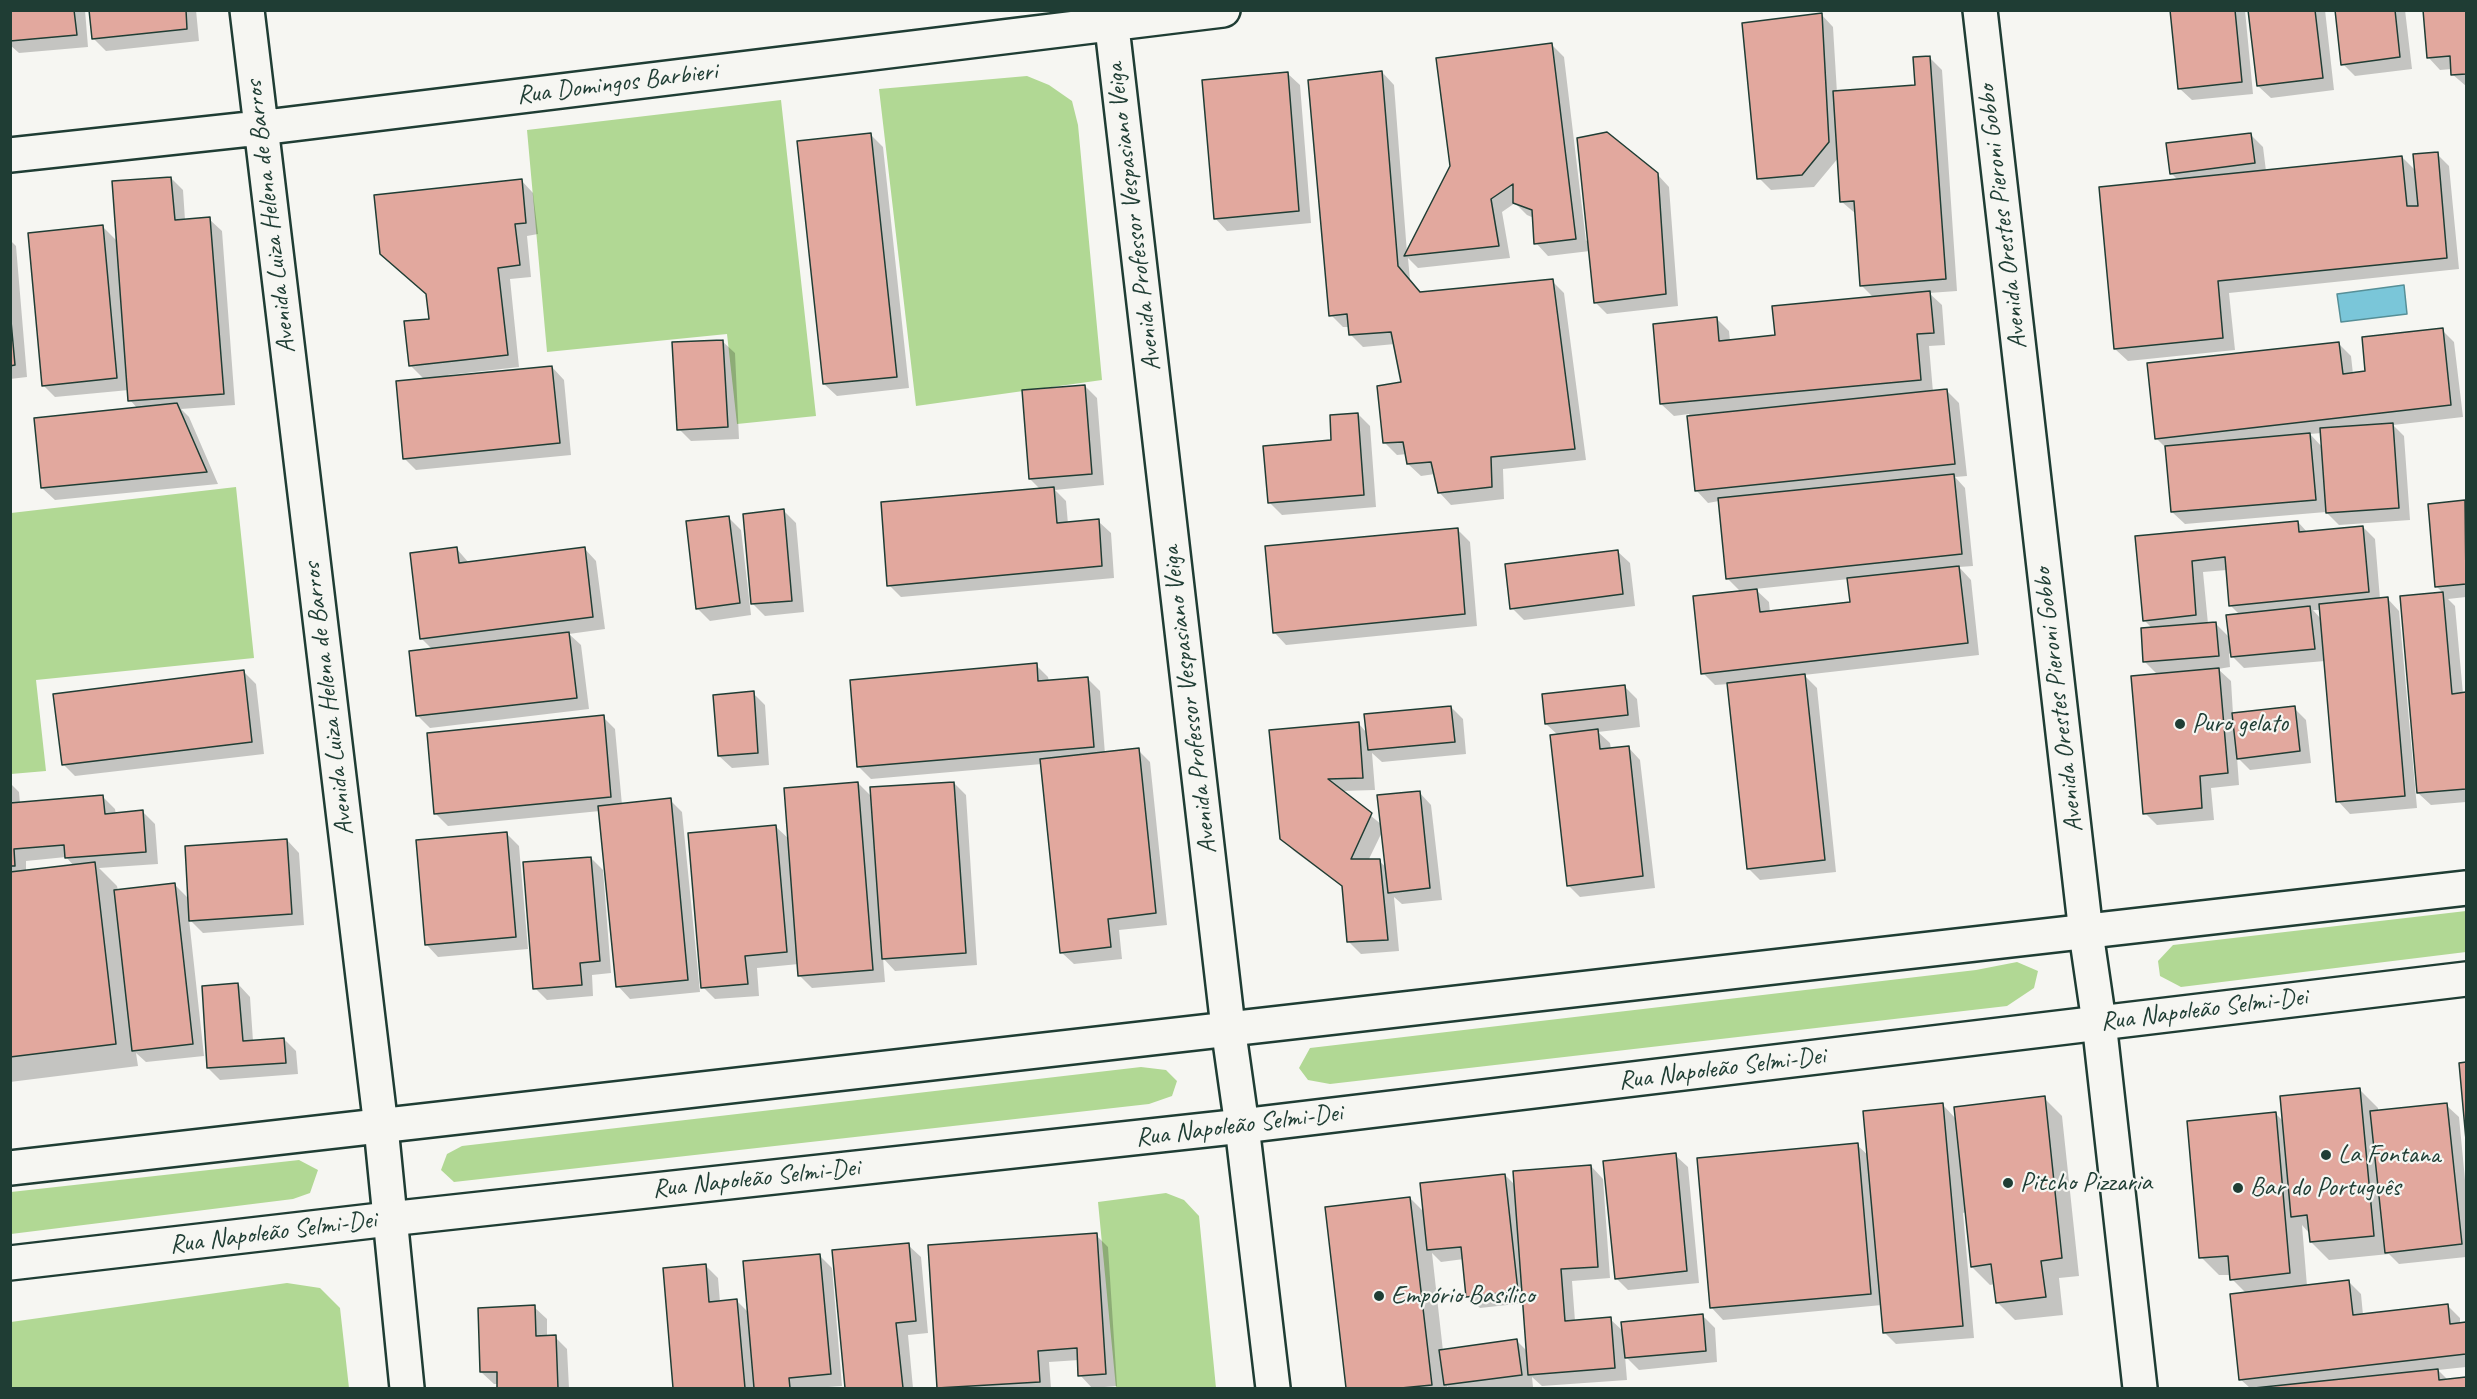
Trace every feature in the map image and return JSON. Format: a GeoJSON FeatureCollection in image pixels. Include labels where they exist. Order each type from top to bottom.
{"type":"FeatureCollection","features":[{"type":"Feature","properties":{"kind":"street","name":"Avenida Luiza Helena de Barros"},"geometry":{"type":"LineString","coordinates":[[247,10],[259,128],[381,1127],[407,1389]]}},
{"type":"Feature","properties":{"kind":"street","name":"Rua Domingos Barbieri"},"geometry":{"type":"LineString","coordinates":[[10,155],[259,128],[1111,17],[1223,10]]}},
{"type":"Feature","properties":{"kind":"street","name":"Avenida Orestes Pieroni Gobbo"},"geometry":{"type":"LineString","coordinates":[[1980,10],[2086,933],[2099,1022],[2139,1389]]}},
{"type":"Feature","properties":{"kind":"street","name":"Avenida Professor Vespasiano Veiga"},"geometry":{"type":"LineString","coordinates":[[1111,17],[1228,1027],[1273,1389]]}},
{"type":"Feature","properties":{"kind":"street"},"geometry":{"type":"LineString","coordinates":[[10,1168],[381,1127],[1228,1027],[2086,933],[2466,888]]}},
{"type":"Feature","properties":{"kind":"street","name":"Rua Napoleão Selmi-Dei"},"geometry":{"type":"LineString","coordinates":[[10,1263],[389,1219],[1242,1126],[2466,979]]}},
{"type":"Feature","properties":{"kind":"green space"},"geometry":{"type":"Polygon","coordinates":[[[1027,76],[1049,85],[1072,101],[1078,125],[1102,380],[916,406],[879,89],[1027,76]]]}},
{"type":"Feature","properties":{"kind":"green space"},"geometry":{"type":"Polygon","coordinates":[[[781,100],[816,416],[737,424],[727,334],[547,352],[527,130],[781,100]]]}},
{"type":"Feature","properties":{"kind":"green space"},"geometry":{"type":"Polygon","coordinates":[[[236,487],[254,658],[36,680],[46,771],[11,774],[11,513],[236,487]]]}},
{"type":"Feature","properties":{"kind":"green space"},"geometry":{"type":"Polygon","coordinates":[[[2466,911],[2466,952],[2181,987],[2160,976],[2158,961],[2173,945],[2466,911]]]}},
{"type":"Feature","properties":{"kind":"green space"},"geometry":{"type":"Polygon","coordinates":[[[2017,962],[2038,971],[2034,988],[2007,1006],[1330,1084],[1308,1080],[1299,1068],[1310,1048],[1976,970],[2017,962]]]}},
{"type":"Feature","properties":{"kind":"green space"},"geometry":{"type":"Polygon","coordinates":[[[1141,1067],[1166,1070],[1177,1081],[1172,1096],[1149,1104],[454,1182],[441,1170],[447,1154],[462,1146],[1141,1067]]]}},
{"type":"Feature","properties":{"kind":"green space"},"geometry":{"type":"Polygon","coordinates":[[[299,1160],[318,1170],[310,1193],[293,1199],[11,1234],[11,1192],[299,1160]]]}},
{"type":"Feature","properties":{"kind":"green space"},"geometry":{"type":"Polygon","coordinates":[[[1166,1193],[1184,1200],[1199,1216],[1216,1388],[1116,1388],[1098,1202],[1166,1193]]]}},
{"type":"Feature","properties":{"kind":"green space"},"geometry":{"type":"Polygon","coordinates":[[[287,1283],[320,1288],[340,1308],[349,1388],[11,1388],[11,1322],[287,1283]]]}},
{"type":"Feature","properties":{"kind":"water"},"geometry":{"type":"Polygon","coordinates":[[[2404,285],[2407,314],[2341,322],[2337,294],[2404,285]]]}},
{"type":"Feature","properties":{"kind":"building"},"geometry":{"type":"Polygon","coordinates":[[[10,10],[74,10],[77,35],[10,41],[10,10]]]}},
{"type":"Feature","properties":{"kind":"building"},"geometry":{"type":"Polygon","coordinates":[[[89,10],[186,10],[187,29],[92,39],[89,10]]]}},
{"type":"Feature","properties":{"kind":"building"},"geometry":{"type":"Polygon","coordinates":[[[2170,10],[2235,10],[2242,82],[2178,89],[2170,10]]]}},
{"type":"Feature","properties":{"kind":"building"},"geometry":{"type":"Polygon","coordinates":[[[2248,10],[2315,10],[2323,78],[2257,86],[2248,10]]]}},
{"type":"Feature","properties":{"kind":"building"},"geometry":{"type":"Polygon","coordinates":[[[2335,10],[2395,10],[2400,57],[2341,65],[2335,10]]]}},
{"type":"Feature","properties":{"kind":"building"},"geometry":{"type":"Polygon","coordinates":[[[2423,10],[2466,10],[2466,74],[2451,75],[2450,56],[2427,58],[2423,10]]]}},
{"type":"Feature","properties":{"kind":"building"},"geometry":{"type":"Polygon","coordinates":[[[1822,13],[1829,142],[1802,175],[1757,179],[1742,23],[1822,13]]]}},
{"type":"Feature","properties":{"kind":"building"},"geometry":{"type":"Polygon","coordinates":[[[1552,43],[1576,239],[1534,244],[1532,210],[1513,203],[1513,184],[1491,199],[1499,246],[1404,256],[1450,166],[1436,58],[1552,43]]]}},
{"type":"Feature","properties":{"kind":"building"},"geometry":{"type":"Polygon","coordinates":[[[1930,56],[1946,279],[1860,286],[1854,201],[1840,202],[1833,91],[1915,85],[1913,57],[1930,56]]]}},
{"type":"Feature","properties":{"kind":"building"},"geometry":{"type":"Polygon","coordinates":[[[1382,71],[1398,266],[1420,292],[1553,279],[1575,449],[1491,457],[1492,487],[1438,493],[1431,462],[1407,464],[1403,442],[1383,443],[1377,386],[1401,382],[1391,332],[1349,335],[1347,314],[1329,316],[1308,80],[1382,71]]]}},
{"type":"Feature","properties":{"kind":"building"},"geometry":{"type":"Polygon","coordinates":[[[1288,72],[1299,211],[1214,219],[1202,80],[1288,72]]]}},
{"type":"Feature","properties":{"kind":"building"},"geometry":{"type":"Polygon","coordinates":[[[1607,132],[1658,173],[1666,294],[1594,303],[1577,138],[1607,132]]]}},
{"type":"Feature","properties":{"kind":"building"},"geometry":{"type":"Polygon","coordinates":[[[871,133],[897,377],[823,384],[797,141],[871,133]]]}},
{"type":"Feature","properties":{"kind":"building"},"geometry":{"type":"Polygon","coordinates":[[[2251,133],[2255,163],[2170,174],[2166,143],[2251,133]]]}},
{"type":"Feature","properties":{"kind":"building"},"geometry":{"type":"Polygon","coordinates":[[[2438,152],[2447,258],[2218,281],[2223,338],[2114,349],[2099,187],[2402,156],[2407,206],[2418,206],[2413,154],[2438,152]]]}},
{"type":"Feature","properties":{"kind":"building"},"geometry":{"type":"Polygon","coordinates":[[[171,177],[175,220],[210,217],[224,394],[128,401],[112,181],[171,177]]]}},
{"type":"Feature","properties":{"kind":"building"},"geometry":{"type":"Polygon","coordinates":[[[522,179],[526,223],[515,224],[520,265],[498,268],[508,355],[409,366],[404,321],[429,319],[426,294],[380,254],[374,195],[522,179]]]}},
{"type":"Feature","properties":{"kind":"building"},"geometry":{"type":"Polygon","coordinates":[[[103,225],[117,378],[42,386],[28,233],[103,225]]]}},
{"type":"Feature","properties":{"kind":"building"},"geometry":{"type":"Polygon","coordinates":[[[1930,291],[1934,333],[1917,334],[1921,380],[1660,404],[1653,324],[1717,317],[1719,341],[1775,335],[1772,306],[1930,291]]]}},
{"type":"Feature","properties":{"kind":"building"},"geometry":{"type":"Polygon","coordinates":[[[10,310],[15,365],[10,366],[10,310]]]}},
{"type":"Feature","properties":{"kind":"building"},"geometry":{"type":"Polygon","coordinates":[[[2443,328],[2451,405],[2155,439],[2147,363],[2339,342],[2343,374],[2365,371],[2362,337],[2443,328]]]}},
{"type":"Feature","properties":{"kind":"building"},"geometry":{"type":"Polygon","coordinates":[[[723,340],[728,427],[677,430],[672,342],[723,340]]]}},
{"type":"Feature","properties":{"kind":"building"},"geometry":{"type":"Polygon","coordinates":[[[552,366],[560,443],[403,459],[396,381],[552,366]]]}},
{"type":"Feature","properties":{"kind":"building"},"geometry":{"type":"Polygon","coordinates":[[[1085,385],[1092,474],[1029,479],[1022,390],[1085,385]]]}},
{"type":"Feature","properties":{"kind":"building"},"geometry":{"type":"Polygon","coordinates":[[[1947,389],[1955,464],[1695,491],[1687,416],[1947,389]]]}},
{"type":"Feature","properties":{"kind":"building"},"geometry":{"type":"Polygon","coordinates":[[[177,403],[207,472],[41,488],[34,418],[177,403]]]}},
{"type":"Feature","properties":{"kind":"building"},"geometry":{"type":"Polygon","coordinates":[[[1358,413],[1364,495],[1268,503],[1263,446],[1331,440],[1330,415],[1358,413]]]}},
{"type":"Feature","properties":{"kind":"building"},"geometry":{"type":"Polygon","coordinates":[[[2393,423],[2399,508],[2326,513],[2320,428],[2393,423]]]}},
{"type":"Feature","properties":{"kind":"building"},"geometry":{"type":"Polygon","coordinates":[[[2310,433],[2316,500],[2171,512],[2165,446],[2310,433]]]}},
{"type":"Feature","properties":{"kind":"building"},"geometry":{"type":"Polygon","coordinates":[[[1954,474],[1962,554],[1726,579],[1718,498],[1954,474]]]}},
{"type":"Feature","properties":{"kind":"building"},"geometry":{"type":"Polygon","coordinates":[[[1054,487],[1057,523],[1099,519],[1102,566],[887,586],[881,502],[1054,487]]]}},
{"type":"Feature","properties":{"kind":"building"},"geometry":{"type":"Polygon","coordinates":[[[2465,500],[2466,584],[2435,587],[2428,504],[2465,500]]]}},
{"type":"Feature","properties":{"kind":"building"},"geometry":{"type":"Polygon","coordinates":[[[784,509],[792,601],[751,604],[743,514],[784,509]]]}},
{"type":"Feature","properties":{"kind":"building"},"geometry":{"type":"Polygon","coordinates":[[[729,516],[740,603],[696,609],[686,521],[729,516]]]}},
{"type":"Feature","properties":{"kind":"building"},"geometry":{"type":"Polygon","coordinates":[[[2298,521],[2299,532],[2363,526],[2369,592],[2229,606],[2225,557],[2192,561],[2196,615],[2143,621],[2135,536],[2298,521]]]}},
{"type":"Feature","properties":{"kind":"building"},"geometry":{"type":"Polygon","coordinates":[[[1458,528],[1465,614],[1273,633],[1265,546],[1458,528]]]}},
{"type":"Feature","properties":{"kind":"building"},"geometry":{"type":"Polygon","coordinates":[[[457,547],[459,563],[585,547],[593,617],[420,639],[410,553],[457,547]]]}},
{"type":"Feature","properties":{"kind":"building"},"geometry":{"type":"Polygon","coordinates":[[[1618,550],[1623,594],[1510,609],[1505,564],[1618,550]]]}},
{"type":"Feature","properties":{"kind":"building"},"geometry":{"type":"Polygon","coordinates":[[[1959,566],[1968,643],[1701,674],[1693,596],[1757,589],[1760,612],[1850,602],[1847,578],[1959,566]]]}},
{"type":"Feature","properties":{"kind":"building"},"geometry":{"type":"Polygon","coordinates":[[[2443,592],[2452,694],[2466,692],[2466,789],[2417,793],[2400,596],[2443,592]]]}},
{"type":"Feature","properties":{"kind":"building"},"geometry":{"type":"Polygon","coordinates":[[[2388,597],[2405,796],[2336,802],[2319,604],[2388,597]]]}},
{"type":"Feature","properties":{"kind":"building"},"geometry":{"type":"Polygon","coordinates":[[[2310,606],[2315,649],[2231,657],[2226,615],[2310,606]]]}},
{"type":"Feature","properties":{"kind":"building"},"geometry":{"type":"Polygon","coordinates":[[[2216,622],[2219,656],[2143,662],[2141,628],[2216,622]]]}},
{"type":"Feature","properties":{"kind":"building"},"geometry":{"type":"Polygon","coordinates":[[[569,632],[577,698],[416,716],[409,651],[569,632]]]}},
{"type":"Feature","properties":{"kind":"building"},"geometry":{"type":"Polygon","coordinates":[[[1037,663],[1038,681],[1088,677],[1094,747],[857,767],[850,680],[1037,663]]]}},
{"type":"Feature","properties":{"kind":"building","name":"Puro gelato"},"geometry":{"type":"Polygon","coordinates":[[[2219,668],[2228,773],[2200,776],[2202,808],[2143,814],[2131,676],[2219,668]]]}},
{"type":"Feature","properties":{"kind":"building"},"geometry":{"type":"Polygon","coordinates":[[[244,670],[252,742],[62,765],[53,694],[244,670]]]}},
{"type":"Feature","properties":{"kind":"building"},"geometry":{"type":"Polygon","coordinates":[[[1805,674],[1825,860],[1747,869],[1727,683],[1805,674]]]}},
{"type":"Feature","properties":{"kind":"building"},"geometry":{"type":"Polygon","coordinates":[[[1625,685],[1628,715],[1545,724],[1542,694],[1625,685]]]}},
{"type":"Feature","properties":{"kind":"building"},"geometry":{"type":"Polygon","coordinates":[[[754,691],[758,753],[718,756],[713,695],[754,691]]]}},
{"type":"Feature","properties":{"kind":"building"},"geometry":{"type":"Polygon","coordinates":[[[1451,706],[1455,742],[1368,750],[1364,714],[1451,706]]]}},
{"type":"Feature","properties":{"kind":"building"},"geometry":{"type":"Polygon","coordinates":[[[2295,706],[2300,751],[2237,759],[2232,713],[2295,706]]]}},
{"type":"Feature","properties":{"kind":"building"},"geometry":{"type":"Polygon","coordinates":[[[604,715],[611,797],[434,814],[427,733],[604,715]]]}},
{"type":"Feature","properties":{"kind":"building"},"geometry":{"type":"Polygon","coordinates":[[[1359,722],[1363,778],[1328,779],[1372,813],[1351,859],[1380,859],[1388,940],[1347,942],[1342,886],[1280,839],[1269,730],[1359,722]]]}},
{"type":"Feature","properties":{"kind":"building"},"geometry":{"type":"Polygon","coordinates":[[[1598,729],[1600,749],[1629,746],[1643,876],[1567,886],[1550,735],[1598,729]]]}},
{"type":"Feature","properties":{"kind":"building"},"geometry":{"type":"Polygon","coordinates":[[[1139,748],[1156,913],[1108,919],[1111,947],[1060,953],[1040,759],[1139,748]]]}},
{"type":"Feature","properties":{"kind":"building"},"geometry":{"type":"Polygon","coordinates":[[[858,782],[873,970],[798,976],[784,788],[858,782]]]}},
{"type":"Feature","properties":{"kind":"building"},"geometry":{"type":"Polygon","coordinates":[[[954,782],[966,953],[882,959],[870,787],[954,782]]]}},
{"type":"Feature","properties":{"kind":"building"},"geometry":{"type":"Polygon","coordinates":[[[1420,791],[1430,888],[1388,893],[1377,795],[1420,791]]]}},
{"type":"Feature","properties":{"kind":"building"},"geometry":{"type":"Polygon","coordinates":[[[103,795],[105,814],[143,810],[146,852],[65,858],[64,845],[14,849],[15,866],[10,866],[10,803],[103,795]]]}},
{"type":"Feature","properties":{"kind":"building"},"geometry":{"type":"Polygon","coordinates":[[[671,798],[688,980],[616,987],[598,806],[671,798]]]}},
{"type":"Feature","properties":{"kind":"building"},"geometry":{"type":"Polygon","coordinates":[[[776,825],[787,952],[745,956],[748,984],[701,988],[688,833],[776,825]]]}},
{"type":"Feature","properties":{"kind":"building"},"geometry":{"type":"Polygon","coordinates":[[[507,832],[516,937],[425,945],[416,840],[507,832]]]}},
{"type":"Feature","properties":{"kind":"building"},"geometry":{"type":"Polygon","coordinates":[[[287,839],[292,914],[189,921],[185,846],[287,839]]]}},
{"type":"Feature","properties":{"kind":"building"},"geometry":{"type":"Polygon","coordinates":[[[591,857],[600,961],[580,963],[582,985],[533,989],[523,862],[591,857]]]}},
{"type":"Feature","properties":{"kind":"building"},"geometry":{"type":"Polygon","coordinates":[[[95,862],[116,1044],[10,1057],[10,872],[95,862]]]}},
{"type":"Feature","properties":{"kind":"building"},"geometry":{"type":"Polygon","coordinates":[[[175,883],[193,1044],[132,1051],[114,890],[175,883]]]}},
{"type":"Feature","properties":{"kind":"building"},"geometry":{"type":"Polygon","coordinates":[[[238,983],[243,1041],[284,1038],[286,1063],[207,1068],[202,986],[238,983]]]}},
{"type":"Feature","properties":{"kind":"building"},"geometry":{"type":"Polygon","coordinates":[[[2466,1062],[2466,1140],[2459,1063],[2466,1062]]]}},
{"type":"Feature","properties":{"kind":"building","name":"La Fontana"},"geometry":{"type":"Polygon","coordinates":[[[2360,1088],[2374,1236],[2310,1242],[2307,1215],[2291,1217],[2280,1096],[2360,1088]]]}},
{"type":"Feature","properties":{"kind":"building","name":"Pitcho Pizzaria"},"geometry":{"type":"Polygon","coordinates":[[[2045,1096],[2062,1258],[2041,1261],[2046,1297],[1996,1303],[1991,1264],[1971,1267],[1954,1107],[2045,1096]]]}},
{"type":"Feature","properties":{"kind":"building"},"geometry":{"type":"Polygon","coordinates":[[[1943,1103],[1963,1326],[1883,1333],[1863,1111],[1943,1103]]]}},
{"type":"Feature","properties":{"kind":"building"},"geometry":{"type":"Polygon","coordinates":[[[2447,1103],[2462,1244],[2385,1253],[2370,1111],[2447,1103]]]}},
{"type":"Feature","properties":{"kind":"building","name":"Bar do Português"},"geometry":{"type":"Polygon","coordinates":[[[2276,1112],[2290,1273],[2230,1280],[2228,1256],[2199,1258],[2187,1121],[2276,1112]]]}},
{"type":"Feature","properties":{"kind":"building"},"geometry":{"type":"Polygon","coordinates":[[[1858,1143],[1871,1294],[1710,1308],[1697,1158],[1858,1143]]]}},
{"type":"Feature","properties":{"kind":"building"},"geometry":{"type":"Polygon","coordinates":[[[1676,1153],[1687,1271],[1615,1279],[1603,1161],[1676,1153]]]}},
{"type":"Feature","properties":{"kind":"building"},"geometry":{"type":"Polygon","coordinates":[[[1591,1165],[1598,1267],[1561,1269],[1565,1321],[1611,1317],[1615,1368],[1528,1375],[1513,1171],[1591,1165]]]}},
{"type":"Feature","properties":{"kind":"building"},"geometry":{"type":"Polygon","coordinates":[[[1505,1174],[1518,1291],[1466,1297],[1461,1247],[1427,1250],[1420,1183],[1505,1174]]]}},
{"type":"Feature","properties":{"kind":"building","name":"Empório Basílico"},"geometry":{"type":"Polygon","coordinates":[[[1410,1197],[1432,1385],[1401,1388],[1346,1388],[1325,1207],[1410,1197]]]}},
{"type":"Feature","properties":{"kind":"building"},"geometry":{"type":"Polygon","coordinates":[[[1097,1233],[1106,1374],[1078,1376],[1077,1348],[1038,1351],[1040,1382],[937,1388],[928,1245],[1097,1233]]]}},
{"type":"Feature","properties":{"kind":"building"},"geometry":{"type":"Polygon","coordinates":[[[909,1243],[916,1321],[896,1323],[903,1388],[845,1388],[832,1250],[909,1243]]]}},
{"type":"Feature","properties":{"kind":"building"},"geometry":{"type":"Polygon","coordinates":[[[820,1254],[831,1374],[789,1378],[790,1388],[754,1388],[743,1261],[820,1254]]]}},
{"type":"Feature","properties":{"kind":"building"},"geometry":{"type":"Polygon","coordinates":[[[706,1264],[709,1302],[737,1299],[745,1388],[673,1388],[663,1268],[706,1264]]]}},
{"type":"Feature","properties":{"kind":"building"},"geometry":{"type":"Polygon","coordinates":[[[2349,1280],[2353,1315],[2448,1304],[2450,1324],[2466,1322],[2466,1354],[2239,1380],[2230,1294],[2349,1280]]]}},
{"type":"Feature","properties":{"kind":"building"},"geometry":{"type":"Polygon","coordinates":[[[535,1305],[536,1336],[556,1335],[558,1388],[497,1388],[497,1372],[480,1372],[478,1308],[535,1305]]]}},
{"type":"Feature","properties":{"kind":"building"},"geometry":{"type":"Polygon","coordinates":[[[1703,1314],[1706,1351],[1625,1358],[1621,1322],[1703,1314]]]}},
{"type":"Feature","properties":{"kind":"building"},"geometry":{"type":"Polygon","coordinates":[[[1517,1339],[1522,1375],[1444,1385],[1439,1350],[1517,1339]]]}},
{"type":"Feature","properties":{"kind":"building"},"geometry":{"type":"Polygon","coordinates":[[[2438,1369],[2439,1380],[2466,1377],[2466,1388],[2254,1388],[2438,1369]]]}},
{"type":"Feature","properties":{"kind":"place","name":"Puro gelato"},"geometry":{"type":"Point","coordinates":[2180,724]}},
{"type":"Feature","properties":{"kind":"place","name":"La Fontana"},"geometry":{"type":"Point","coordinates":[2326,1155]}},
{"type":"Feature","properties":{"kind":"place","name":"Pitcho Pizzaria"},"geometry":{"type":"Point","coordinates":[2008,1183]}},
{"type":"Feature","properties":{"kind":"place","name":"Bar do Português"},"geometry":{"type":"Point","coordinates":[2238,1188]}},
{"type":"Feature","properties":{"kind":"place","name":"Empório Basílico"},"geometry":{"type":"Point","coordinates":[1379,1296]}}]}
